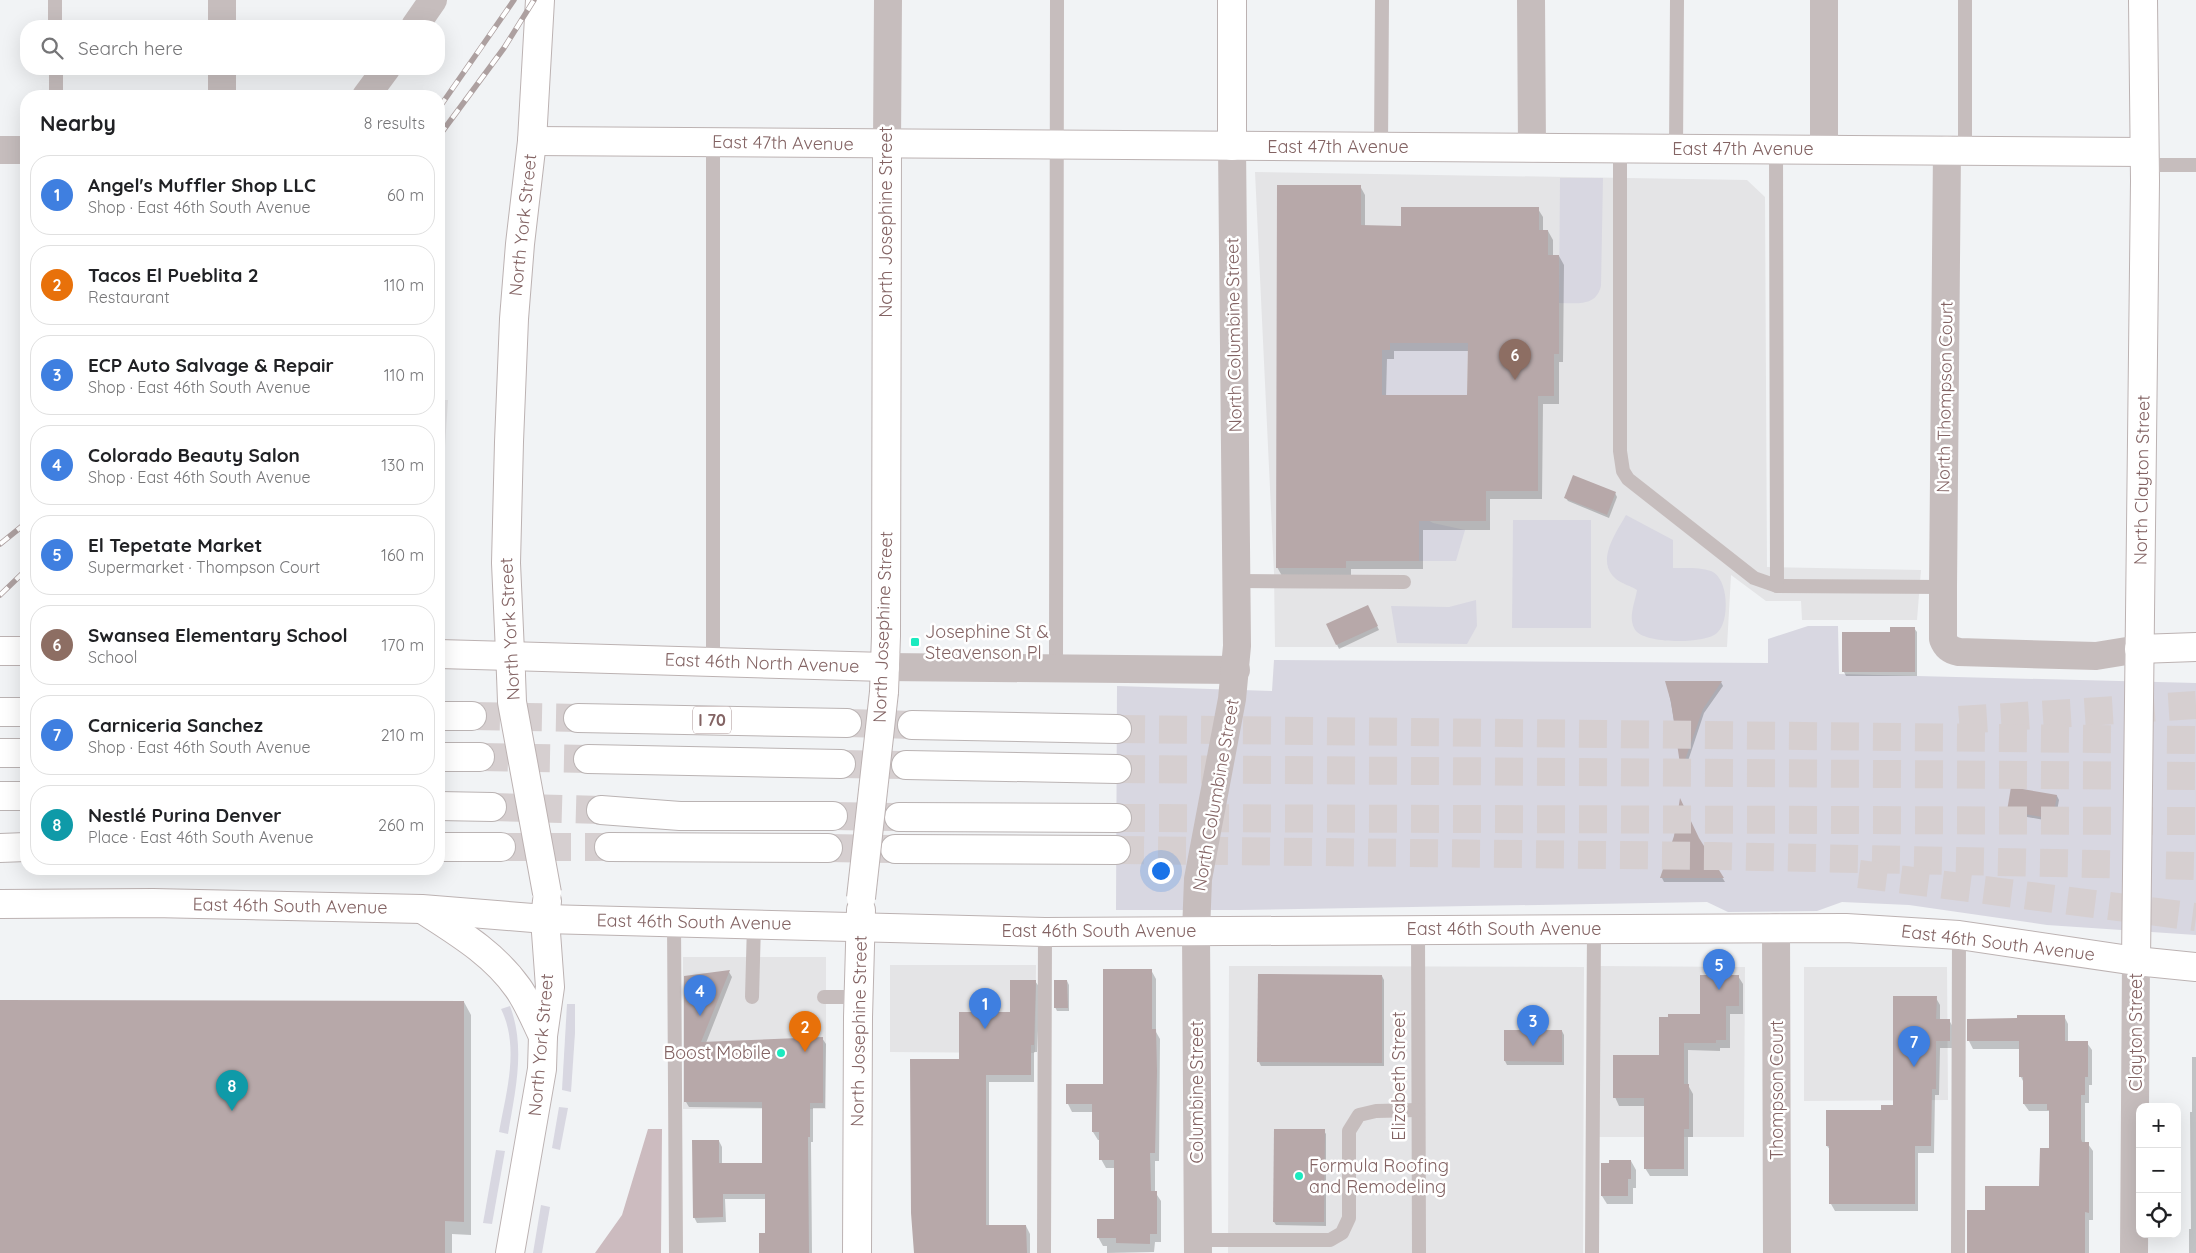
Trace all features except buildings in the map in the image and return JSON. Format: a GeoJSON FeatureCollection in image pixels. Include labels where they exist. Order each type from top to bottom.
{"type":"FeatureCollection","features":[{"type":"Feature","properties":{"kind":"main road","name":"North York Street"},"geometry":{"type":"LineString","coordinates":[[510,1253],[539,1094],[543,1036],[550,987],[546,906],[512,702],[506,563],[511,395],[520,244],[532,141],[540,0]]}},
{"type":"Feature","properties":{"kind":"main road","name":"North Columbine Street"},"geometry":{"type":"LineString","coordinates":[[1232,0],[1232,146]]}},
{"type":"Feature","properties":{"kind":"main road","name":"North Clayton Street"},"geometry":{"type":"LineString","coordinates":[[2136,961],[2145,158],[2143,0]]}},
{"type":"Feature","properties":{"kind":"main road","name":"East 47th Avenue"},"geometry":{"type":"LineString","coordinates":[[532,141],[1956,151],[2145,158]]}},
{"type":"Feature","properties":{"kind":"main road","name":"North Josephine Street"},"geometry":{"type":"LineString","coordinates":[[857,1253],[858,997],[861,898],[885,680],[887,143]]}},
{"type":"Feature","properties":{"kind":"main road"},"geometry":{"type":"LineString","coordinates":[[2140,649],[2196,647]]}},
{"type":"Feature","properties":{"kind":"main road"},"geometry":{"type":"LineString","coordinates":[[0,651],[20,650]]}},
{"type":"Feature","properties":{"kind":"main road","name":"East 46th North Avenue"},"geometry":{"type":"LineString","coordinates":[[445,655],[510,665],[713,662],[885,680]]}},
{"type":"Feature","properties":{"kind":"main road"},"geometry":{"type":"LineString","coordinates":[[0,712],[20,712]]}},
{"type":"Feature","properties":{"kind":"main road"},"geometry":{"type":"LineString","coordinates":[[445,716],[472,716]]}},
{"type":"Feature","properties":{"kind":"main road","name":"I 70"},"geometry":{"type":"LineString","coordinates":[[578,718],[847,722]]}},
{"type":"Feature","properties":{"kind":"main road"},"geometry":{"type":"LineString","coordinates":[[912,725],[1117,729]]}},
{"type":"Feature","properties":{"kind":"main road"},"geometry":{"type":"LineString","coordinates":[[0,753],[20,753]]}},
{"type":"Feature","properties":{"kind":"main road"},"geometry":{"type":"LineString","coordinates":[[445,757],[480,757]]}},
{"type":"Feature","properties":{"kind":"main road"},"geometry":{"type":"LineString","coordinates":[[588,759],[841,764]]}},
{"type":"Feature","properties":{"kind":"main road"},"geometry":{"type":"LineString","coordinates":[[906,765],[1117,769]]}},
{"type":"Feature","properties":{"kind":"main road"},"geometry":{"type":"LineString","coordinates":[[0,796],[20,796]]}},
{"type":"Feature","properties":{"kind":"main road"},"geometry":{"type":"LineString","coordinates":[[445,806],[492,807]]}},
{"type":"Feature","properties":{"kind":"main road"},"geometry":{"type":"LineString","coordinates":[[601,810],[680,816],[834,816]]}},
{"type":"Feature","properties":{"kind":"main road"},"geometry":{"type":"LineString","coordinates":[[899,817],[1117,818]]}},
{"type":"Feature","properties":{"kind":"main road"},"geometry":{"type":"LineString","coordinates":[[445,847],[500,847]]}},
{"type":"Feature","properties":{"kind":"main road"},"geometry":{"type":"LineString","coordinates":[[609,847],[828,848]]}},
{"type":"Feature","properties":{"kind":"main road"},"geometry":{"type":"LineString","coordinates":[[0,848],[20,848]]}},
{"type":"Feature","properties":{"kind":"main road"},"geometry":{"type":"LineString","coordinates":[[894,849],[1116,850]]}},
{"type":"Feature","properties":{"kind":"main road","name":"East 46th South Avenue"},"geometry":{"type":"LineString","coordinates":[[0,904],[153,903],[422,909],[546,906],[674,922],[1045,932],[1776,927],[1902,930],[1959,935],[2136,961],[2196,967]]}},
{"type":"Feature","properties":{"kind":"main road"},"geometry":{"type":"LineString","coordinates":[[422,909],[459,933],[497,963],[519,989],[543,1036]]}},
{"type":"Feature","properties":{"kind":"street"},"geometry":{"type":"LineString","coordinates":[[222,0],[222,20]]}},
{"type":"Feature","properties":{"kind":"street"},"geometry":{"type":"LineString","coordinates":[[419,20],[432,0]]}},
{"type":"Feature","properties":{"kind":"street","name":"North Josephine Street"},"geometry":{"type":"LineString","coordinates":[[887,143],[888,0]]}},
{"type":"Feature","properties":{"kind":"street"},"geometry":{"type":"LineString","coordinates":[[1531,0],[1532,148]]}},
{"type":"Feature","properties":{"kind":"street"},"geometry":{"type":"LineString","coordinates":[[1824,0],[1824,150]]}},
{"type":"Feature","properties":{"kind":"street"},"geometry":{"type":"LineString","coordinates":[[222,75],[222,90]]}},
{"type":"Feature","properties":{"kind":"street"},"geometry":{"type":"LineString","coordinates":[[370,90],[382,75]]}},
{"type":"Feature","properties":{"kind":"street","name":"North Columbine Street"},"geometry":{"type":"LineString","coordinates":[[1196,932],[1198,879],[1235,679],[1237,581],[1232,146]]}},
{"type":"Feature","properties":{"kind":"street"},"geometry":{"type":"LineString","coordinates":[[0,150],[20,150]]}},
{"type":"Feature","properties":{"kind":"street","name":"North Thompson Court"},"geometry":{"type":"LineString","coordinates":[[1956,151],[1943,639],[1949,648],[1959,652],[2096,656],[2140,649]]}},
{"type":"Feature","properties":{"kind":"street","name":"East 46th North Avenue"},"geometry":{"type":"LineString","coordinates":[[885,680],[1056,669],[1235,679]]}},
{"type":"Feature","properties":{"kind":"street","name":"Thompson Court"},"geometry":{"type":"LineString","coordinates":[[1776,927],[1777,1253]]}},
{"type":"Feature","properties":{"kind":"street","name":"Columbine Street"},"geometry":{"type":"LineString","coordinates":[[1196,932],[1198,1246]]}},
{"type":"Feature","properties":{"kind":"street","name":"Clayton Street"},"geometry":{"type":"LineString","coordinates":[[2134,1253],[2136,961]]}},
{"type":"Feature","properties":{"kind":"lane"},"geometry":{"type":"LineString","coordinates":[[55,0],[56,20]]}},
{"type":"Feature","properties":{"kind":"lane"},"geometry":{"type":"LineString","coordinates":[[1056,669],[1057,0]]}},
{"type":"Feature","properties":{"kind":"lane"},"geometry":{"type":"LineString","coordinates":[[1381,147],[1382,0]]}},
{"type":"Feature","properties":{"kind":"lane"},"geometry":{"type":"LineString","coordinates":[[1676,149],[1677,0]]}},
{"type":"Feature","properties":{"kind":"lane"},"geometry":{"type":"LineString","coordinates":[[1956,151],[1965,0]]}},
{"type":"Feature","properties":{"kind":"lane"},"geometry":{"type":"LineString","coordinates":[[56,75],[56,90]]}},
{"type":"Feature","properties":{"kind":"lane"},"geometry":{"type":"LineString","coordinates":[[712,142],[713,662]]}},
{"type":"Feature","properties":{"kind":"lane"},"geometry":{"type":"LineString","coordinates":[[1620,148],[1621,463],[1628,479],[1754,578],[1777,586],[1943,587]]}},
{"type":"Feature","properties":{"kind":"lane"},"geometry":{"type":"LineString","coordinates":[[1776,150],[1777,586]]}},
{"type":"Feature","properties":{"kind":"lane"},"geometry":{"type":"LineString","coordinates":[[2145,158],[2196,165]]}},
{"type":"Feature","properties":{"kind":"lane"},"geometry":{"type":"LineString","coordinates":[[1237,581],[1404,582]]}},
{"type":"Feature","properties":{"kind":"lane"},"geometry":{"type":"LineString","coordinates":[[674,922],[676,1253]]}},
{"type":"Feature","properties":{"kind":"lane"},"geometry":{"type":"LineString","coordinates":[[752,997],[754,924]]}},
{"type":"Feature","properties":{"kind":"lane","name":"Elizabeth Street"},"geometry":{"type":"LineString","coordinates":[[1418,929],[1419,1253]]}},
{"type":"Feature","properties":{"kind":"lane"},"geometry":{"type":"LineString","coordinates":[[1592,1253],[1594,929]]}},
{"type":"Feature","properties":{"kind":"lane"},"geometry":{"type":"LineString","coordinates":[[1044,1253],[1045,932]]}},
{"type":"Feature","properties":{"kind":"lane"},"geometry":{"type":"LineString","coordinates":[[1958,1253],[1959,935]]}},
{"type":"Feature","properties":{"kind":"lane"},"geometry":{"type":"LineString","coordinates":[[824,997],[858,997]]}},
{"type":"Feature","properties":{"kind":"lane"},"geometry":{"type":"LineString","coordinates":[[1198,1246],[1330,1240],[1342,1233],[1349,1218],[1349,1131],[1359,1115],[1376,1111],[1418,1110]]}},
{"type":"Feature","properties":{"kind":"shaded area"},"geometry":{"type":"Polygon","coordinates":[[[1255,172],[1747,180],[1765,197],[1767,567],[1921,570],[1917,620],[1802,620],[1801,601],[1766,601],[1731,575],[1727,647],[1275,647],[1274,573],[1255,172]]]}},
{"type":"Feature","properties":{"kind":"shaded area"},"geometry":{"type":"Polygon","coordinates":[[[1560,178],[1603,178],[1601,286],[1595,298],[1590,301],[1559,303],[1560,178]]]}},
{"type":"Feature","properties":{"kind":"shaded area"},"geometry":{"type":"Polygon","coordinates":[[[1390,343],[1468,343],[1467,395],[1382,406],[1382,350],[1390,350],[1390,343]]]}},
{"type":"Feature","properties":{"kind":"shaded area"},"geometry":{"type":"Polygon","coordinates":[[[445,400],[448,400],[445,446],[445,400]]]}},
{"type":"Feature","properties":{"kind":"shaded area"},"geometry":{"type":"Polygon","coordinates":[[[1419,515],[1433,523],[1465,530],[1456,561],[1419,561],[1419,515]]]}},
{"type":"Feature","properties":{"kind":"shaded area"},"geometry":{"type":"Polygon","coordinates":[[[1626,515],[1673,540],[1673,568],[1702,569],[1717,575],[1724,591],[1726,610],[1724,620],[1717,633],[1711,637],[1701,639],[1676,641],[1652,638],[1636,631],[1632,621],[1632,611],[1637,590],[1616,579],[1610,572],[1607,564],[1609,547],[1626,515]]]}},
{"type":"Feature","properties":{"kind":"shaded area"},"geometry":{"type":"Polygon","coordinates":[[[1513,520],[1591,520],[1591,628],[1512,628],[1513,520]]]}},
{"type":"Feature","properties":{"kind":"shaded area"},"geometry":{"type":"Polygon","coordinates":[[[1476,600],[1477,626],[1467,644],[1397,643],[1391,606],[1449,607],[1476,600]]]}},
{"type":"Feature","properties":{"kind":"shaded area"},"geometry":{"type":"Polygon","coordinates":[[[1808,626],[1838,626],[1839,674],[2196,683],[2196,935],[2047,925],[1909,905],[1842,902],[1817,911],[1728,912],[1707,902],[1239,910],[1116,910],[1117,686],[1272,691],[1274,660],[1768,663],[1768,639],[1808,626]]]}},
{"type":"Feature","properties":{"kind":"shaded area"},"geometry":{"type":"Polygon","coordinates":[[[683,957],[826,957],[826,1109],[683,1109],[683,957]]]}},
{"type":"Feature","properties":{"kind":"shaded area"},"geometry":{"type":"Polygon","coordinates":[[[890,965],[1036,965],[1035,1053],[890,1052],[890,965]]]}},
{"type":"Feature","properties":{"kind":"shaded area"},"geometry":{"type":"Polygon","coordinates":[[[1229,966],[1584,967],[1583,1253],[1228,1253],[1229,966]]]}},
{"type":"Feature","properties":{"kind":"shaded area"},"geometry":{"type":"Polygon","coordinates":[[[1598,966],[1745,967],[1744,1137],[1597,1137],[1598,966]]]}},
{"type":"Feature","properties":{"kind":"shaded area"},"geometry":{"type":"Polygon","coordinates":[[[1804,967],[1947,967],[1948,1100],[1804,1101],[1804,967]]]}},
{"type":"Feature","properties":{"kind":"shaded area"},"geometry":{"type":"Polygon","coordinates":[[[567,1004],[575,1004],[571,1092],[562,1090],[567,1004]]]}},
{"type":"Feature","properties":{"kind":"shaded area"},"geometry":{"type":"Polygon","coordinates":[[[510,1006],[517,1038],[518,1070],[508,1134],[499,1132],[508,1086],[511,1054],[507,1024],[501,1009],[510,1006]]]}},
{"type":"Feature","properties":{"kind":"shaded area"},"geometry":{"type":"Polygon","coordinates":[[[559,1107],[568,1108],[560,1150],[552,1148],[559,1107]]]}},
{"type":"Feature","properties":{"kind":"shaded area"},"geometry":{"type":"Polygon","coordinates":[[[648,1129],[662,1129],[661,1253],[595,1253],[622,1215],[648,1129]]]}},
{"type":"Feature","properties":{"kind":"shaded area"},"geometry":{"type":"Polygon","coordinates":[[[496,1150],[505,1151],[492,1224],[483,1223],[496,1150]]]}},
{"type":"Feature","properties":{"kind":"shaded area"},"geometry":{"type":"Polygon","coordinates":[[[541,1205],[550,1207],[542,1253],[533,1253],[541,1205]]]}},
{"type":"Feature","properties":{"kind":"tunnel"},"geometry":{"type":"LineString","coordinates":[[1959,720],[2196,705]]}},
{"type":"Feature","properties":{"kind":"tunnel"},"geometry":{"type":"LineString","coordinates":[[472,716],[578,718]]}},
{"type":"Feature","properties":{"kind":"tunnel"},"geometry":{"type":"LineString","coordinates":[[847,723],[912,725]]}},
{"type":"Feature","properties":{"kind":"tunnel"},"geometry":{"type":"LineString","coordinates":[[1117,729],[2196,740]]}},
{"type":"Feature","properties":{"kind":"tunnel"},"geometry":{"type":"LineString","coordinates":[[480,757],[588,759]]}},
{"type":"Feature","properties":{"kind":"tunnel"},"geometry":{"type":"LineString","coordinates":[[841,764],[906,765]]}},
{"type":"Feature","properties":{"kind":"tunnel"},"geometry":{"type":"LineString","coordinates":[[1117,769],[2196,776]]}},
{"type":"Feature","properties":{"kind":"tunnel"},"geometry":{"type":"LineString","coordinates":[[492,807],[601,810]]}},
{"type":"Feature","properties":{"kind":"tunnel"},"geometry":{"type":"LineString","coordinates":[[833,816],[894,817]]}},
{"type":"Feature","properties":{"kind":"tunnel"},"geometry":{"type":"LineString","coordinates":[[1117,818],[2196,821]]}},
{"type":"Feature","properties":{"kind":"tunnel"},"geometry":{"type":"LineString","coordinates":[[501,847],[609,847]]}},
{"type":"Feature","properties":{"kind":"tunnel"},"geometry":{"type":"LineString","coordinates":[[828,848],[895,849]]}},
{"type":"Feature","properties":{"kind":"tunnel"},"geometry":{"type":"LineString","coordinates":[[1116,850],[1714,856],[2196,866]]}},
{"type":"Feature","properties":{"kind":"tunnel"},"geometry":{"type":"LineString","coordinates":[[1859,874],[2196,917]]}},
{"type":"Feature","properties":{"kind":"railway"},"geometry":{"type":"LineString","coordinates":[[445,99],[514,0]]}},
{"type":"Feature","properties":{"kind":"railway"},"geometry":{"type":"LineString","coordinates":[[445,128],[504,48],[534,0]]}},
{"type":"Feature","properties":{"kind":"railway"},"geometry":{"type":"LineString","coordinates":[[0,544],[20,528]]}},
{"type":"Feature","properties":{"kind":"railway"},"geometry":{"type":"LineString","coordinates":[[0,595],[20,576]]}},
{"type":"Feature","properties":{"kind":"place","name":"Swansea Elementary School"},"geometry":{"type":"Point","coordinates":[1515,380]}},
{"type":"Feature","properties":{"kind":"place","name":"Josephine St & Steavenson Pl"},"geometry":{"type":"Point","coordinates":[915,642]}},
{"type":"Feature","properties":{"kind":"place","name":"El Tepetate Market"},"geometry":{"type":"Point","coordinates":[1719,990]}},
{"type":"Feature","properties":{"kind":"place","name":"Colorado Beauty Salon"},"geometry":{"type":"Point","coordinates":[700,1016]}},
{"type":"Feature","properties":{"kind":"place","name":"Angel's Muffler Shop LLC"},"geometry":{"type":"Point","coordinates":[985,1029]}},
{"type":"Feature","properties":{"kind":"place","name":"ECP Auto Salvage & Repair"},"geometry":{"type":"Point","coordinates":[1533,1046]}},
{"type":"Feature","properties":{"kind":"place","name":"Tacos El Pueblita 2"},"geometry":{"type":"Point","coordinates":[805,1052]}},
{"type":"Feature","properties":{"kind":"place","name":"Boost Mobile"},"geometry":{"type":"Point","coordinates":[781,1053]}},
{"type":"Feature","properties":{"kind":"place","name":"Carniceria Sanchez"},"geometry":{"type":"Point","coordinates":[1914,1067]}},
{"type":"Feature","properties":{"kind":"place","name":"Nestlé Purina Denver"},"geometry":{"type":"Point","coordinates":[232,1111]}},
{"type":"Feature","properties":{"kind":"place","name":"Formula Roofing and Remodeling"},"geometry":{"type":"Point","coordinates":[1299,1176]}}]}
